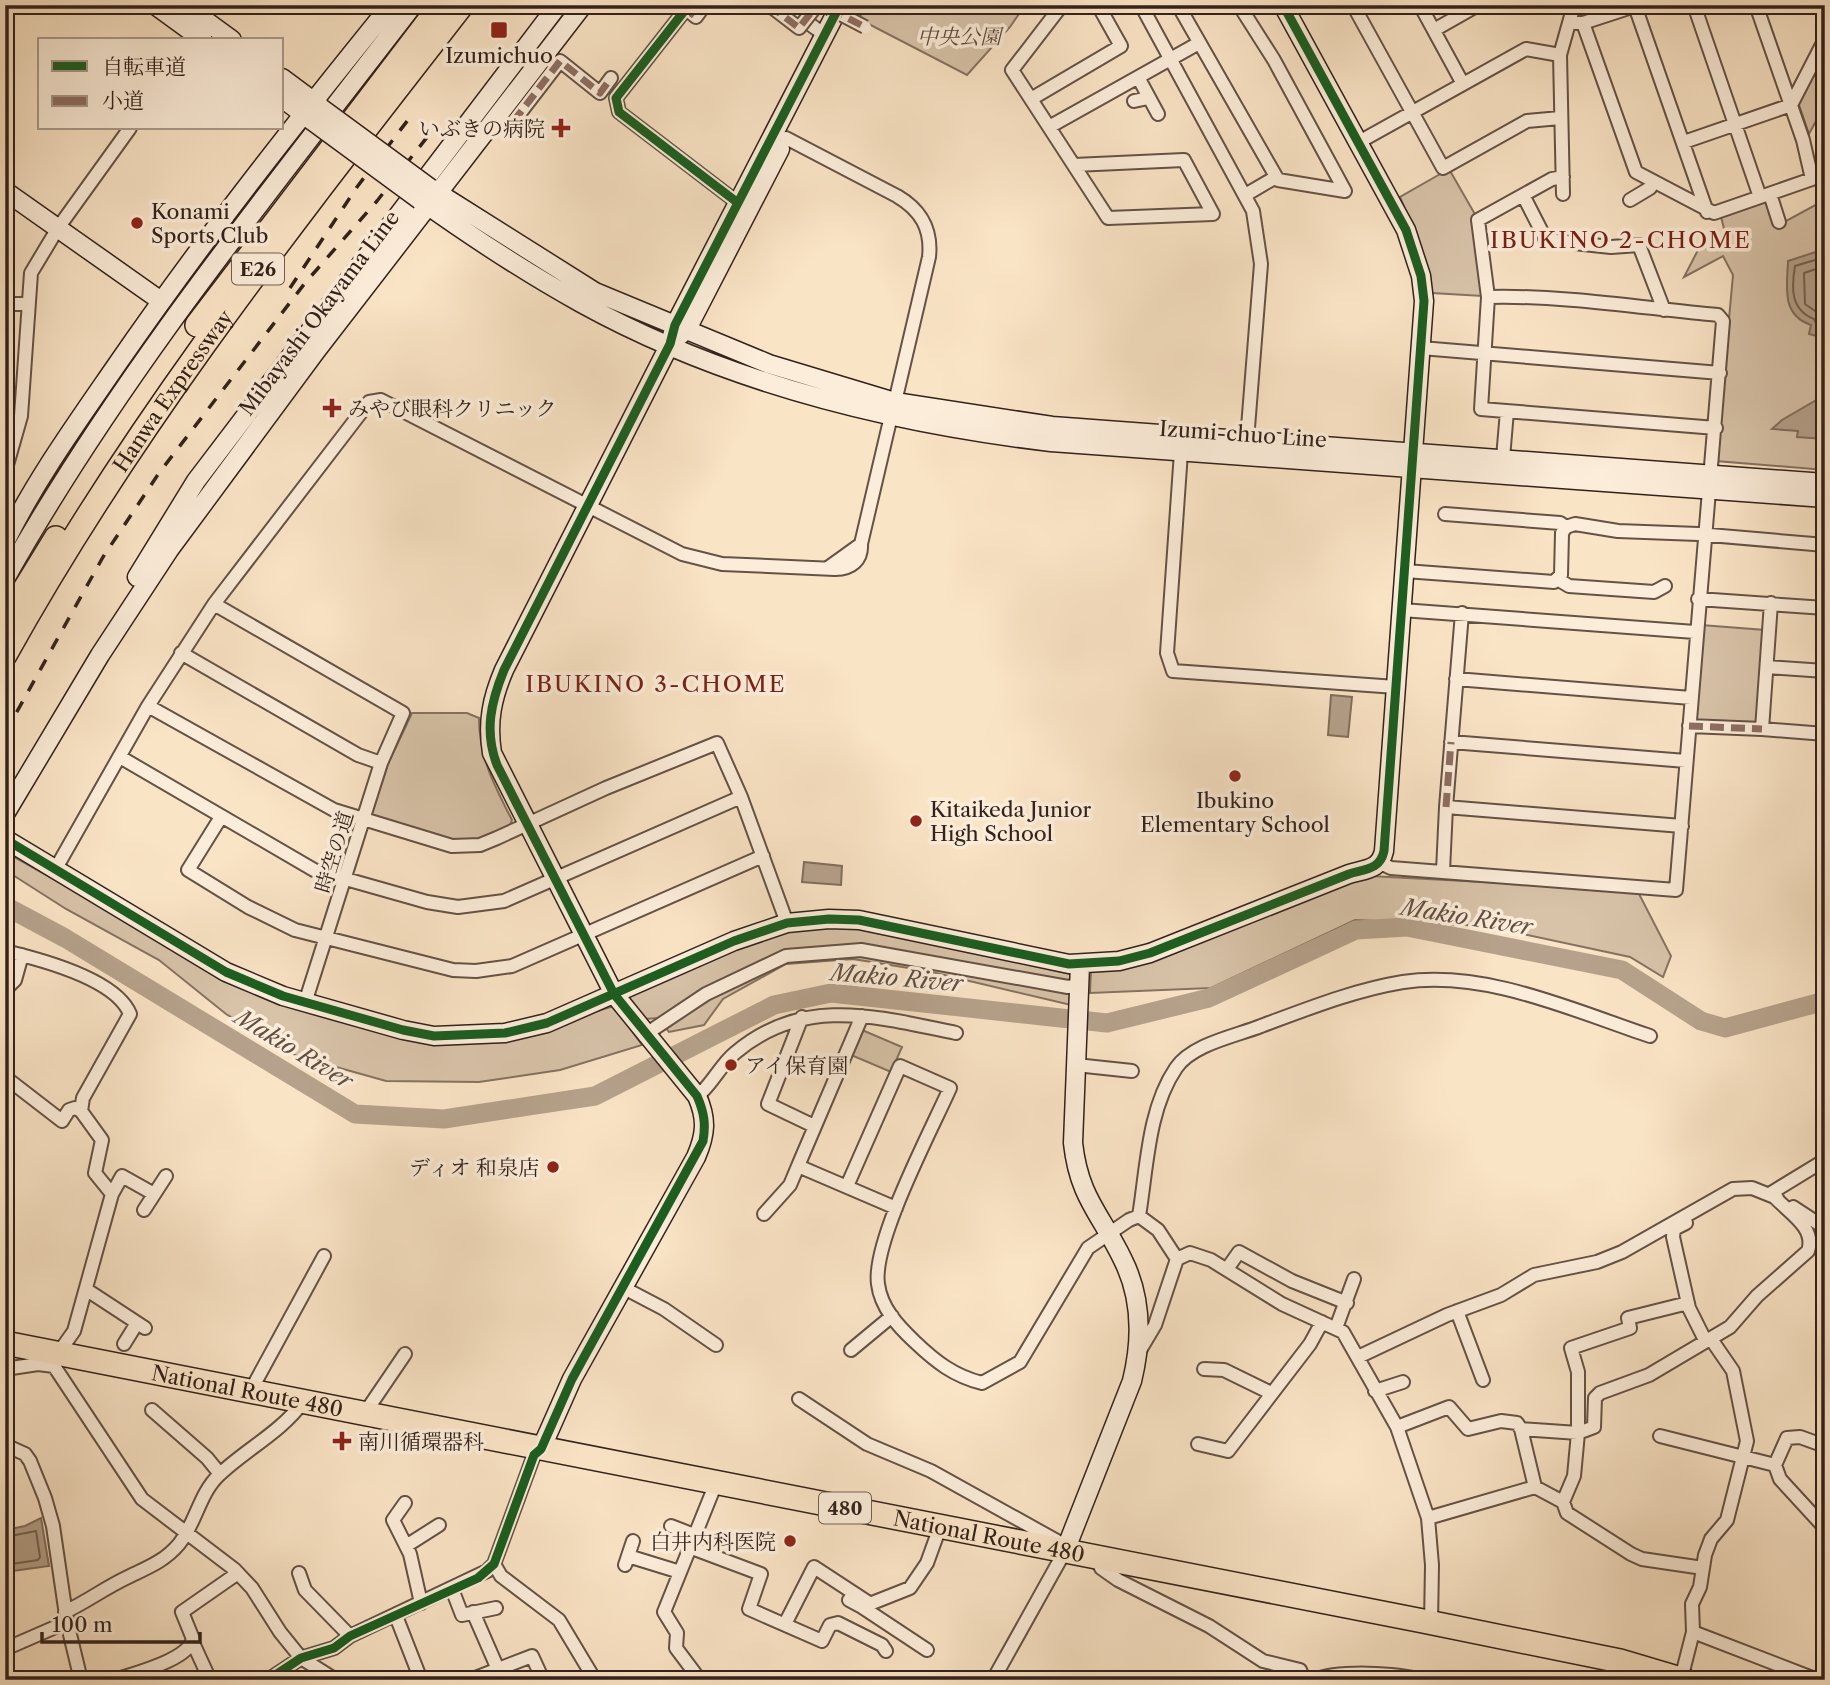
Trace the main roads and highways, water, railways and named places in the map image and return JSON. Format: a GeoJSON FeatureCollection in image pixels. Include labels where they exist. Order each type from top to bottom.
{"type":"FeatureCollection","features":[{"type":"Feature","properties":{"kind":"highway","name":"Hanwa Expressway"},"geometry":{"type":"LineString","coordinates":[[5,655],[64,540],[179,350],[247,256],[441,5]]}},
{"type":"Feature","properties":{"kind":"highway","name":"Hanwa Expressway"},"geometry":{"type":"LineString","coordinates":[[5,621],[184,369],[462,5]]}},
{"type":"Feature","properties":{"kind":"highway","name":"National Route 480"},"geometry":{"type":"LineString","coordinates":[[5,1343],[56,1360],[303,1402],[1097,1557],[1620,1661],[1682,1679]]}},
{"type":"Feature","properties":{"kind":"water"},"geometry":{"type":"Polygon","coordinates":[[[1825,249],[1825,338],[1809,334],[1811,325],[1801,320],[1790,307],[1787,290],[1788,261],[1825,249]]]}},
{"type":"Feature","properties":{"kind":"water"},"geometry":{"type":"Polygon","coordinates":[[[1825,395],[1825,439],[1797,437],[1798,431],[1772,429],[1782,420],[1825,395]]]}},
{"type":"Feature","properties":{"kind":"water"},"geometry":{"type":"Polygon","coordinates":[[[1331,695],[1352,697],[1348,737],[1328,735],[1331,695]]]}},
{"type":"Feature","properties":{"kind":"water"},"geometry":{"type":"Polygon","coordinates":[[[804,862],[842,866],[841,885],[802,882],[804,862]]]}},
{"type":"Feature","properties":{"kind":"water"},"geometry":{"type":"Polygon","coordinates":[[[41,1518],[49,1566],[5,1572],[5,1530],[25,1526],[41,1518]]]}},
{"type":"Feature","properties":{"kind":"waterway","name":"Makio River"},"geometry":{"type":"LineString","coordinates":[[5,906],[65,938],[355,1114],[444,1119],[595,1096],[774,1005],[831,993],[1107,1023],[1209,998],[1356,930],[1407,927],[1622,970],[1701,1021],[1725,1028],[1825,1001]]}},
{"type":"Feature","properties":{"kind":"railway"},"geometry":{"type":"LineString","coordinates":[[290,288],[357,187],[414,112]]}},
{"type":"Feature","properties":{"kind":"railway"},"geometry":{"type":"LineString","coordinates":[[5,733],[103,557],[159,473],[305,283],[377,201],[435,127]]}},
{"type":"Feature","properties":{"kind":"place","name":"Izumichuo"},"geometry":{"type":"Point","coordinates":[499,30]}},
{"type":"Feature","properties":{"kind":"place","name":"いぶきの病院"},"geometry":{"type":"Point","coordinates":[561,128]}},
{"type":"Feature","properties":{"kind":"place","name":"Konami Sports Club"},"geometry":{"type":"Point","coordinates":[137,223]}},
{"type":"Feature","properties":{"kind":"place","name":"みやび眼科クリニック"},"geometry":{"type":"Point","coordinates":[332,408]}},
{"type":"Feature","properties":{"kind":"place","name":"Ibukino Elementary School"},"geometry":{"type":"Point","coordinates":[1235,776]}},
{"type":"Feature","properties":{"kind":"place","name":"Kitaikeda Junior High School"},"geometry":{"type":"Point","coordinates":[916,821]}},
{"type":"Feature","properties":{"kind":"place","name":"アイ保育園"},"geometry":{"type":"Point","coordinates":[731,1065]}},
{"type":"Feature","properties":{"kind":"place","name":"ディオ 和泉店"},"geometry":{"type":"Point","coordinates":[553,1167]}},
{"type":"Feature","properties":{"kind":"place","name":"南川循環器科"},"geometry":{"type":"Point","coordinates":[342,1441]}},
{"type":"Feature","properties":{"kind":"place","name":"白井内科医院"},"geometry":{"type":"Point","coordinates":[790,1541]}},
{"type":"Feature","properties":{"kind":"district","name":"IBUKINO 2-CHOME"},"geometry":{"type":"Point","coordinates":[1621,240]}},
{"type":"Feature","properties":{"kind":"district","name":"IBUKINO 3-CHOME"},"geometry":{"type":"Point","coordinates":[656,684]}},
{"type":"Feature","properties":{"kind":"park label","name":"中央公園"},"geometry":{"type":"Point","coordinates":[959,36]}}]}
